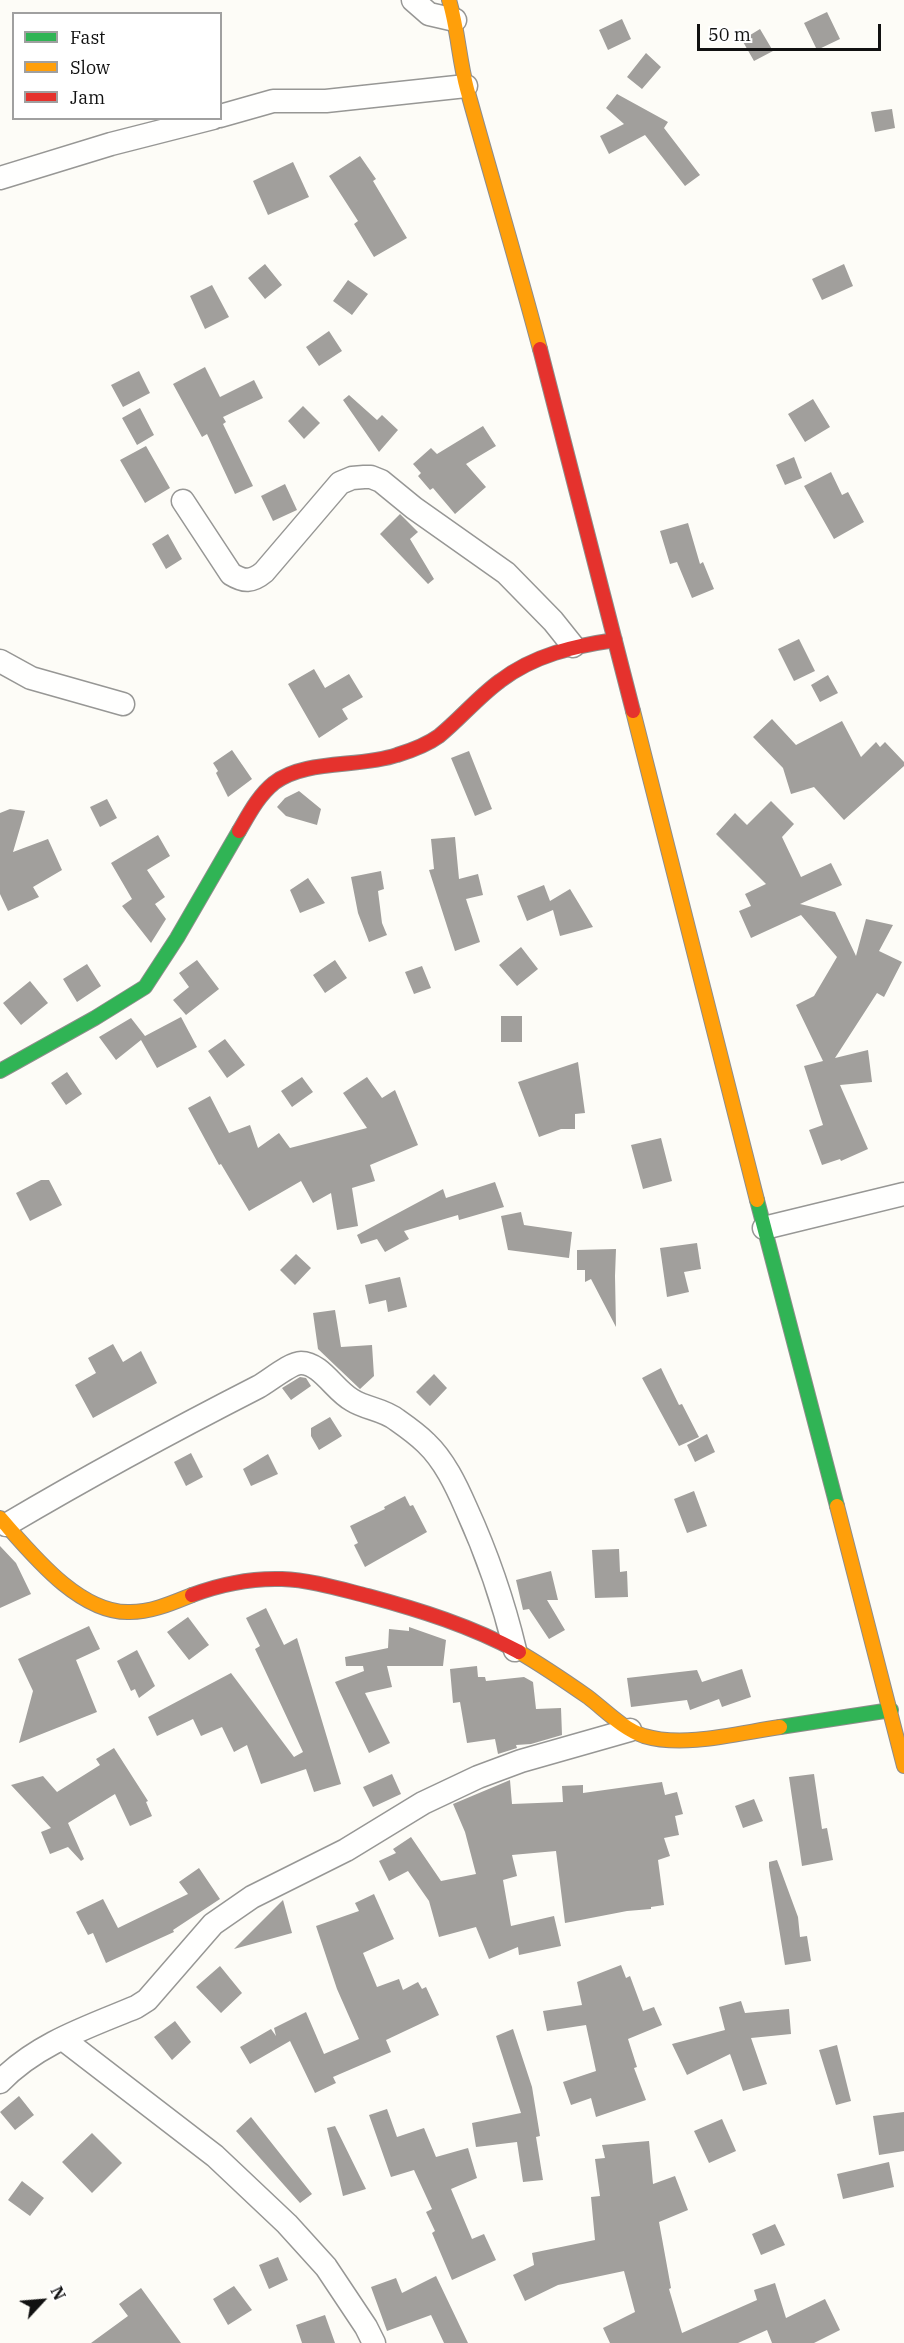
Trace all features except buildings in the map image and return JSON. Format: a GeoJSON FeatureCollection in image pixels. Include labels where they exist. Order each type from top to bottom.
{"type":"FeatureCollection","features":[{"type":"Feature","properties":{"kind":"main road"},"geometry":{"type":"LineString","coordinates":[[452,10],[466,86],[520,272],[827,1474],[904,1766]]}},
{"type":"Feature","properties":{"kind":"main road"},"geometry":{"type":"LineString","coordinates":[[0,1071],[145,987],[171,948],[255,803],[274,783],[299,770],[362,764],[397,754],[437,738],[501,680],[538,658],[573,646],[615,640]]}},
{"type":"Feature","properties":{"kind":"main road"},"geometry":{"type":"LineString","coordinates":[[3,1521],[64,1583],[82,1597],[105,1609],[119,1612],[143,1612],[208,1590],[242,1582],[304,1581],[412,1608],[476,1630],[549,1670],[630,1730],[644,1737],[665,1742],[891,1710]]}},
{"type":"Feature","properties":{"kind":"street"},"geometry":{"type":"LineString","coordinates":[[413,0],[429,14],[452,10]]}},
{"type":"Feature","properties":{"kind":"street"},"geometry":{"type":"LineString","coordinates":[[222,115],[273,101],[326,101],[466,86]]}},
{"type":"Feature","properties":{"kind":"street"},"geometry":{"type":"LineString","coordinates":[[0,178],[111,144],[205,120]]}},
{"type":"Feature","properties":{"kind":"street"},"geometry":{"type":"LineString","coordinates":[[183,501],[231,574],[242,581],[255,580],[340,483],[352,478],[371,477],[381,481],[414,508],[506,573],[573,646]]}},
{"type":"Feature","properties":{"kind":"street"},"geometry":{"type":"LineString","coordinates":[[0,661],[31,678],[123,704]]}},
{"type":"Feature","properties":{"kind":"street"},"geometry":{"type":"LineString","coordinates":[[764,1227],[904,1194]]}},
{"type":"Feature","properties":{"kind":"street"},"geometry":{"type":"LineString","coordinates":[[3,1521],[168,1432],[268,1382],[294,1364],[302,1363],[319,1371],[352,1401],[381,1410],[397,1420],[426,1443],[442,1463],[456,1486],[484,1548],[502,1599],[515,1650]]}},
{"type":"Feature","properties":{"kind":"street"},"geometry":{"type":"LineString","coordinates":[[0,2082],[13,2068],[39,2049],[147,2000],[213,1924],[260,1892],[346,1850],[423,1803],[478,1777],[521,1761],[630,1730]]}},
{"type":"Feature","properties":{"kind":"street"},"geometry":{"type":"LineString","coordinates":[[63,2039],[215,2156],[287,2224],[326,2267],[374,2343]]}},
{"type":"Feature","properties":{"kind":"traffic: fast"},"geometry":{"type":"LineString","coordinates":[[0,1071],[145,987],[177,938],[239,831]]}},
{"type":"Feature","properties":{"kind":"traffic: fast"},"geometry":{"type":"LineString","coordinates":[[757,1200],[837,1506]]}},
{"type":"Feature","properties":{"kind":"traffic: fast"},"geometry":{"type":"LineString","coordinates":[[780,1727],[891,1710]]}},
{"type":"Feature","properties":{"kind":"traffic: slow"},"geometry":{"type":"LineString","coordinates":[[449,0],[467,89],[540,349]]}},
{"type":"Feature","properties":{"kind":"traffic: slow"},"geometry":{"type":"LineString","coordinates":[[633,711],[757,1200]]}},
{"type":"Feature","properties":{"kind":"traffic: slow"},"geometry":{"type":"LineString","coordinates":[[837,1506],[904,1766]]}},
{"type":"Feature","properties":{"kind":"traffic: slow"},"geometry":{"type":"LineString","coordinates":[[0,1518],[41,1564],[75,1592],[93,1603],[111,1610],[138,1612],[192,1595]]}},
{"type":"Feature","properties":{"kind":"traffic: slow"},"geometry":{"type":"LineString","coordinates":[[519,1652],[588,1697],[622,1724],[644,1736],[694,1740],[780,1727]]}},
{"type":"Feature","properties":{"kind":"traffic: jam"},"geometry":{"type":"LineString","coordinates":[[540,349],[633,711]]}},
{"type":"Feature","properties":{"kind":"traffic: jam"},"geometry":{"type":"LineString","coordinates":[[239,831],[263,794],[287,775],[317,767],[382,759],[413,749],[439,736],[492,687],[527,664],[555,653],[615,640]]}},
{"type":"Feature","properties":{"kind":"traffic: jam"},"geometry":{"type":"LineString","coordinates":[[192,1595],[248,1581],[282,1579],[315,1583],[426,1613],[482,1634],[519,1652]]}}]}
